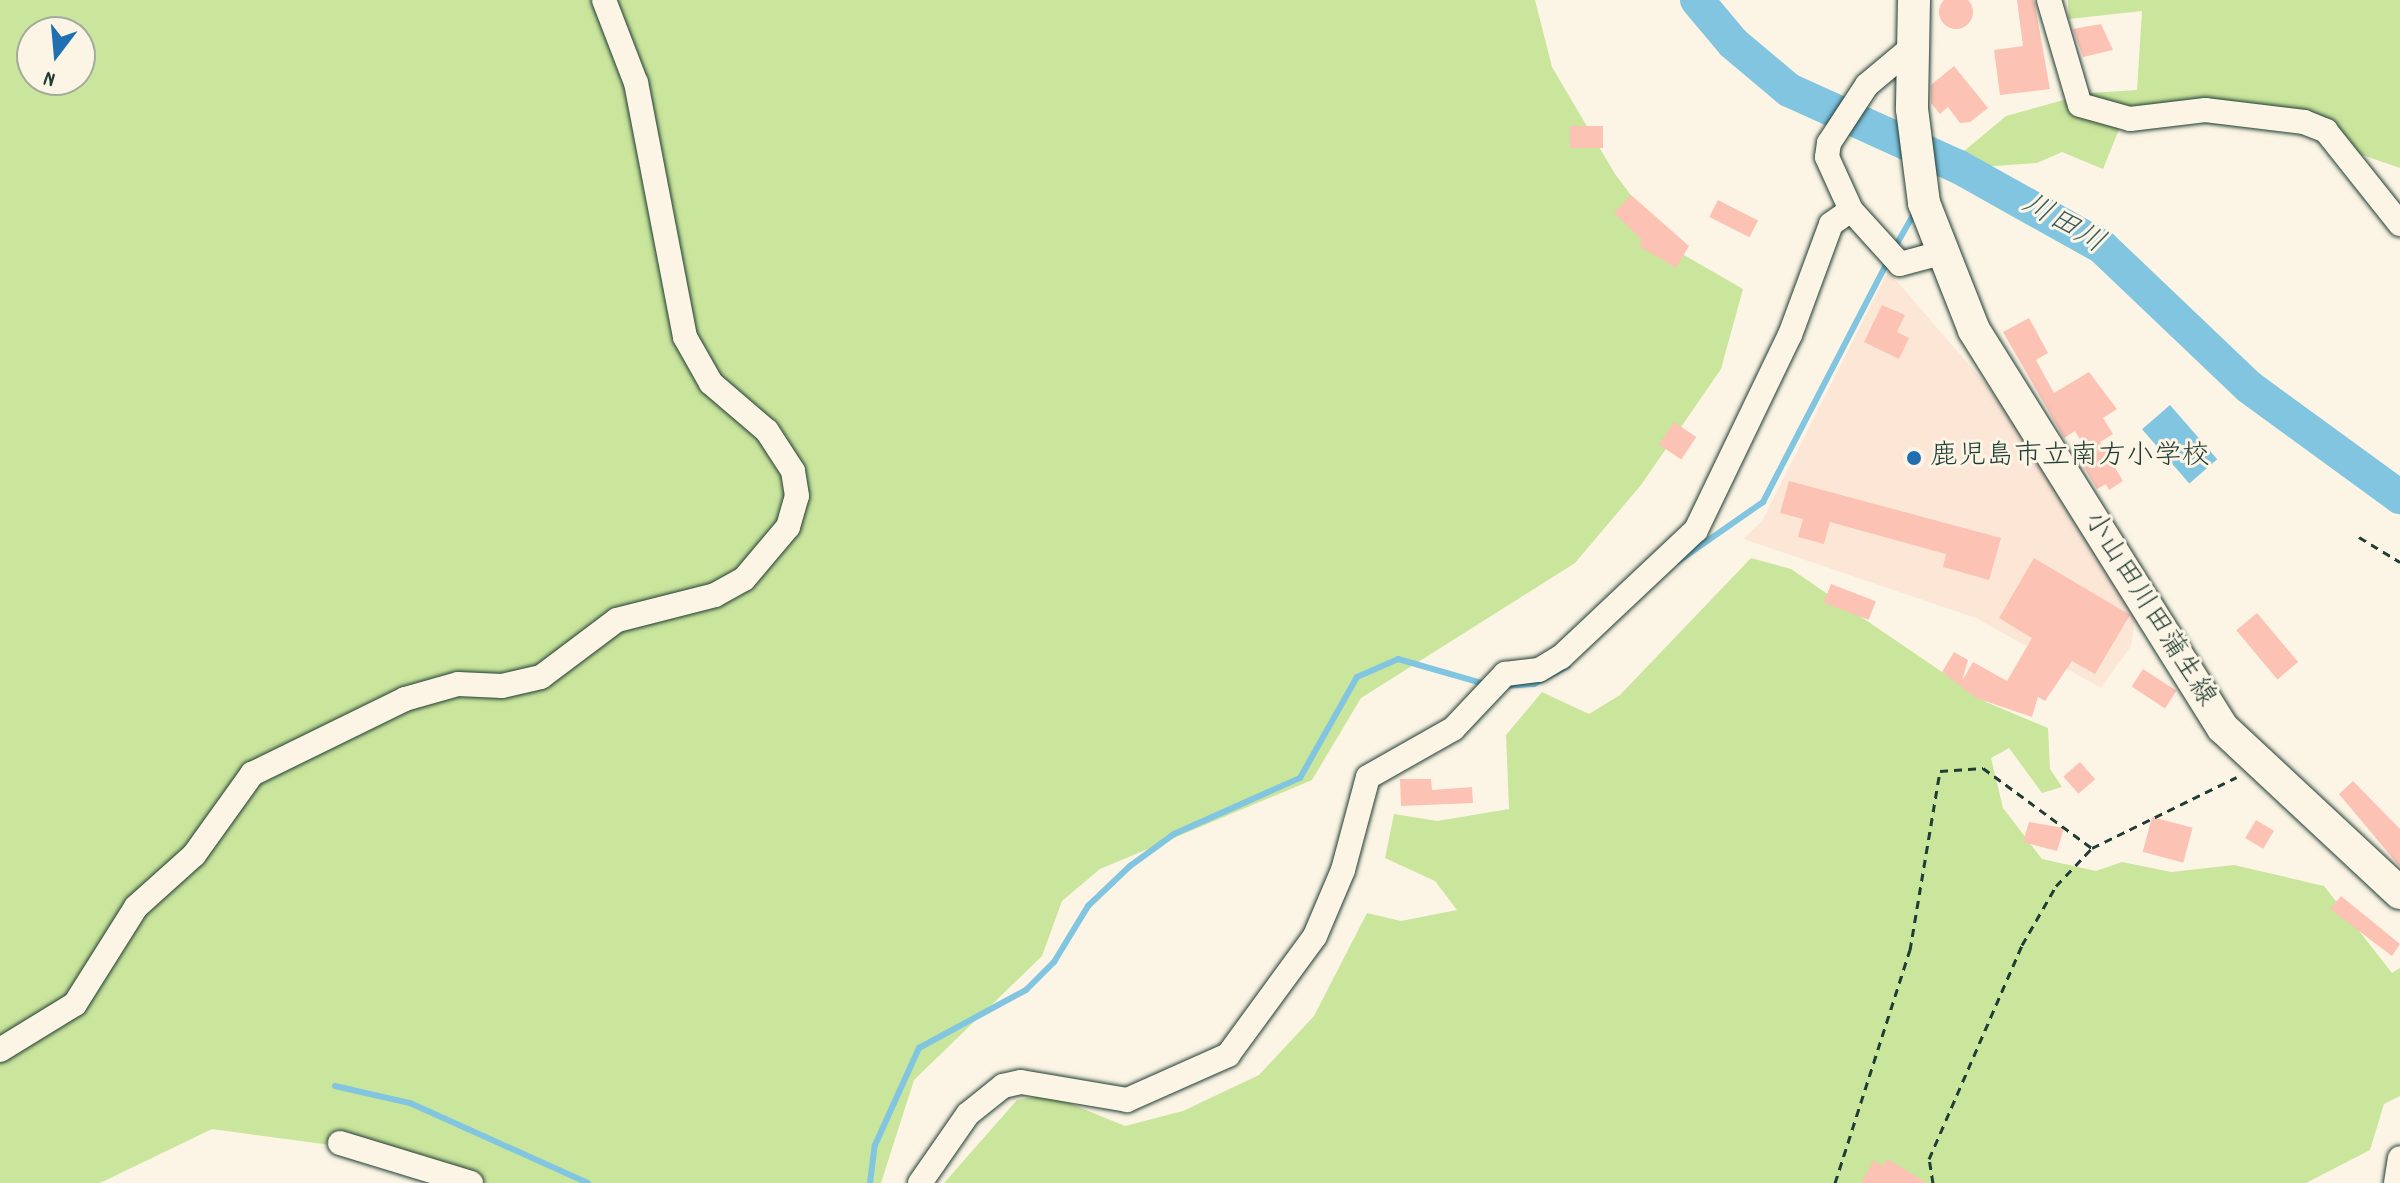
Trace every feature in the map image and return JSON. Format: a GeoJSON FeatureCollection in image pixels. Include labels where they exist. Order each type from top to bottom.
{"type":"FeatureCollection","features":[{"type":"Feature","properties":{"kind":"main road","name":"小山田川田蒲生線"},"geometry":{"type":"LineString","coordinates":[[1914,0],[1910,49],[1912,109],[1924,203],[1941,253],[1974,330],[2201,696],[2261,764],[2400,893]]}},
{"type":"Feature","properties":{"kind":"street"},"geometry":{"type":"LineString","coordinates":[[0,1050],[75,1004],[136,907],[194,855],[252,774],[405,699],[458,684],[502,686],[541,677],[617,620],[715,595],[744,579],[788,527],[797,496],[793,471],[767,431],[711,383],[685,337],[636,83],[604,0]]}},
{"type":"Feature","properties":{"kind":"street"},"geometry":{"type":"LineString","coordinates":[[2049,0],[2080,105],[2130,119],[2205,110],[2304,122],[2326,131],[2400,224]]}},
{"type":"Feature","properties":{"kind":"street"},"geometry":{"type":"LineString","coordinates":[[1910,49],[1867,85],[1829,143],[1827,157],[1851,210],[1900,264],[1941,253]]}},
{"type":"Feature","properties":{"kind":"street"},"geometry":{"type":"LineString","coordinates":[[920,1183],[968,1114],[1003,1086],[1021,1082],[1127,1100],[1228,1055],[1315,936],[1343,870],[1368,777],[1453,729],[1505,674],[1539,670],[1561,657],[1696,530],[1790,335],[1831,224],[1851,210]]}},
{"type":"Feature","properties":{"kind":"street"},"geometry":{"type":"LineString","coordinates":[[340,1143],[471,1183]]}},
{"type":"Feature","properties":{"kind":"street"},"geometry":{"type":"LineString","coordinates":[[2396,1183],[2400,1158]]}},
{"type":"Feature","properties":{"kind":"path"},"geometry":{"type":"LineString","coordinates":[[2359,537],[2400,562]]}},
{"type":"Feature","properties":{"kind":"path"},"geometry":{"type":"LineString","coordinates":[[1933,1183],[1929,1159],[2022,945],[2056,886],[2092,848],[2261,764]]}},
{"type":"Feature","properties":{"kind":"path"},"geometry":{"type":"LineString","coordinates":[[1835,1183],[1910,950],[1940,771],[1983,768],[2092,848]]}},
{"type":"Feature","properties":{"kind":"shaded area","name":"鹿児島市立南方小学校"},"geometry":{"type":"Polygon","coordinates":[[[1888,271],[1995,395],[2135,618],[2131,646],[2101,688],[1976,618],[1743,539],[1762,521],[1888,271]]]}},
{"type":"Feature","properties":{"kind":"green space"},"geometry":{"type":"Polygon","coordinates":[[[0,0],[1535,0],[1552,67],[1615,174],[1670,247],[1743,289],[1721,369],[1641,485],[1575,563],[1361,698],[1312,780],[1100,869],[1062,901],[1042,956],[914,1080],[881,1183],[474,1183],[353,1148],[212,1129],[100,1183],[0,1183],[0,0]]]}},
{"type":"Feature","properties":{"kind":"green space"},"geometry":{"type":"Polygon","coordinates":[[[2068,0],[2400,0],[2400,168],[2296,132],[2142,118],[2120,127],[2103,169],[2062,152],[2037,163],[1979,167],[1963,152],[2006,116],[2089,93],[2137,90],[2142,11],[2069,19],[2068,0]]]}},
{"type":"Feature","properties":{"kind":"green space"},"geometry":{"type":"Polygon","coordinates":[[[1751,558],[1791,569],[1986,702],[2048,728],[2050,769],[2062,787],[2042,793],[2009,748],[1991,758],[2003,808],[2042,859],[2096,871],[2122,862],[2171,872],[2234,865],[2324,886],[2392,973],[2400,968],[2400,1096],[2384,1104],[2370,1150],[2306,1183],[944,1183],[1017,1100],[1049,1095],[1125,1126],[1183,1111],[1259,1075],[1314,1016],[1367,913],[1401,921],[1457,910],[1435,881],[1385,858],[1394,814],[1437,821],[1509,809],[1506,735],[1542,692],[1589,714],[1620,695],[1751,558]]]}},
{"type":"Feature","properties":{"kind":"water"},"geometry":{"type":"Polygon","coordinates":[[[2170,405],[2217,459],[2189,484],[2142,429],[2170,405]]]}},
{"type":"Feature","properties":{"kind":"building"},"geometry":{"type":"Polygon","coordinates":[[[1956,-5],[1968,0],[1973,12],[1968,24],[1956,29],[1944,24],[1939,12],[1944,0],[1956,-5]]]}},
{"type":"Feature","properties":{"kind":"building"},"geometry":{"type":"Polygon","coordinates":[[[2017,0],[2034,0],[2050,89],[2000,95],[1994,50],[2023,46],[2017,0]]]}},
{"type":"Feature","properties":{"kind":"building"},"geometry":{"type":"Polygon","coordinates":[[[2101,24],[2113,50],[2083,57],[2073,29],[2101,24]]]}},
{"type":"Feature","properties":{"kind":"building"},"geometry":{"type":"Polygon","coordinates":[[[1954,66],[1988,108],[1970,122],[1960,123],[1948,107],[1940,114],[1931,103],[1931,85],[1954,66]]]}},
{"type":"Feature","properties":{"kind":"building"},"geometry":{"type":"Polygon","coordinates":[[[1570,126],[1603,126],[1603,148],[1570,148],[1570,126]]]}},
{"type":"Feature","properties":{"kind":"building"},"geometry":{"type":"Polygon","coordinates":[[[1631,195],[1689,246],[1676,268],[1639,246],[1642,240],[1614,213],[1631,195]]]}},
{"type":"Feature","properties":{"kind":"building"},"geometry":{"type":"Polygon","coordinates":[[[1718,200],[1758,220],[1749,237],[1709,217],[1718,200]]]}},
{"type":"Feature","properties":{"kind":"building"},"geometry":{"type":"Polygon","coordinates":[[[1882,305],[1905,315],[1897,332],[1909,338],[1899,359],[1864,342],[1882,305]]]}},
{"type":"Feature","properties":{"kind":"building"},"geometry":{"type":"Polygon","coordinates":[[[2029,318],[2048,353],[2036,360],[2054,393],[2089,372],[2117,409],[2103,418],[2113,434],[2100,442],[2123,481],[2109,490],[2106,484],[2097,489],[2082,464],[2091,458],[2075,431],[2064,438],[2003,332],[2029,318]]]}},
{"type":"Feature","properties":{"kind":"building"},"geometry":{"type":"Polygon","coordinates":[[[1674,422],[1696,437],[1681,459],[1659,444],[1674,422]]]}},
{"type":"Feature","properties":{"kind":"building"},"geometry":{"type":"Polygon","coordinates":[[[1789,481],[2001,538],[1989,580],[1943,567],[1946,554],[1830,522],[1824,544],[1798,537],[1803,519],[1780,513],[1789,481]]]}},
{"type":"Feature","properties":{"kind":"building"},"geometry":{"type":"Polygon","coordinates":[[[2034,558],[2130,615],[2095,674],[2072,661],[2045,701],[2038,697],[2032,717],[1976,698],[1942,672],[1954,652],[1968,660],[1962,681],[1973,662],[2007,681],[2032,638],[1999,618],[2034,558]]]}},
{"type":"Feature","properties":{"kind":"building"},"geometry":{"type":"Polygon","coordinates":[[[1831,584],[1876,601],[1869,620],[1824,603],[1831,584]]]}},
{"type":"Feature","properties":{"kind":"building"},"geometry":{"type":"Polygon","coordinates":[[[2257,613],[2298,662],[2277,679],[2236,630],[2257,613]]]}},
{"type":"Feature","properties":{"kind":"building"},"geometry":{"type":"Polygon","coordinates":[[[2143,669],[2177,691],[2165,708],[2132,687],[2143,669]]]}},
{"type":"Feature","properties":{"kind":"building"},"geometry":{"type":"Polygon","coordinates":[[[2080,762],[2095,779],[2078,794],[2063,776],[2080,762]]]}},
{"type":"Feature","properties":{"kind":"building"},"geometry":{"type":"Polygon","coordinates":[[[1400,779],[1431,779],[1432,790],[1472,787],[1473,803],[1401,806],[1400,779]]]}},
{"type":"Feature","properties":{"kind":"building"},"geometry":{"type":"Polygon","coordinates":[[[2353,781],[2400,829],[2400,867],[2339,794],[2353,781]]]}},
{"type":"Feature","properties":{"kind":"building"},"geometry":{"type":"Polygon","coordinates":[[[2152,817],[2193,828],[2183,863],[2143,852],[2152,817]]]}},
{"type":"Feature","properties":{"kind":"building"},"geometry":{"type":"Polygon","coordinates":[[[2256,820],[2274,831],[2263,849],[2245,838],[2256,820]]]}},
{"type":"Feature","properties":{"kind":"building"},"geometry":{"type":"Polygon","coordinates":[[[2029,822],[2064,828],[2057,851],[2023,842],[2029,822]]]}},
{"type":"Feature","properties":{"kind":"building"},"geometry":{"type":"Polygon","coordinates":[[[2341,896],[2400,944],[2392,956],[2330,909],[2341,896]]]}},
{"type":"Feature","properties":{"kind":"building"},"geometry":{"type":"Polygon","coordinates":[[[1887,1159],[1927,1183],[1861,1183],[1874,1160],[1883,1166],[1887,1159]]]}},
{"type":"Feature","properties":{"kind":"waterway","name":"川田川"},"geometry":{"type":"LineString","coordinates":[[1697,0],[1733,43],[1789,90],[1959,167],[2102,247],[2249,387],[2400,497]]}},
{"type":"Feature","properties":{"kind":"waterway"},"geometry":{"type":"LineString","coordinates":[[1933,177],[1943,160]]}},
{"type":"Feature","properties":{"kind":"waterway"},"geometry":{"type":"LineString","coordinates":[[1895,247],[1915,212]]}},
{"type":"Feature","properties":{"kind":"waterway"},"geometry":{"type":"LineString","coordinates":[[1677,562],[1763,502],[1888,261]]}},
{"type":"Feature","properties":{"kind":"waterway"},"geometry":{"type":"LineString","coordinates":[[870,1183],[875,1145],[919,1048],[1026,990],[1054,962],[1088,906],[1130,866],[1174,834],[1300,778],[1357,677],[1398,659],[1485,684]]}},
{"type":"Feature","properties":{"kind":"waterway"},"geometry":{"type":"LineString","coordinates":[[1504,686],[1534,684],[1568,666]]}},
{"type":"Feature","properties":{"kind":"waterway"},"geometry":{"type":"LineString","coordinates":[[335,1086],[410,1103],[588,1183]]}},
{"type":"Feature","properties":{"kind":"place","name":"鹿児島市立南方小学校"},"geometry":{"type":"Point","coordinates":[1914,458]}}]}
